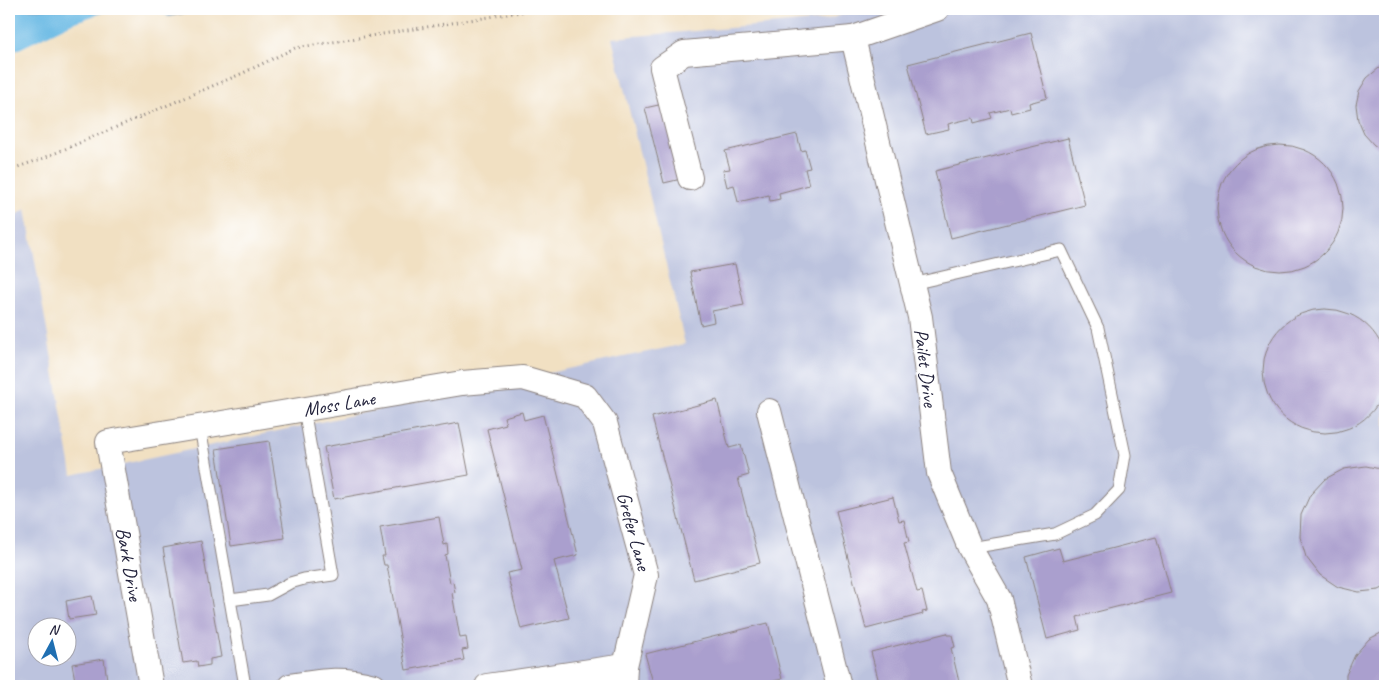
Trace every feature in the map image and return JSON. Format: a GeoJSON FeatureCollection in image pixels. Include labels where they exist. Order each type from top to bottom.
{"type":"FeatureCollection","features":[{"type":"Feature","properties":{"kind":"street"},"geometry":{"type":"LineString","coordinates":[[690,178],[662,68],[684,53],[853,38],[937,9]]}},
{"type":"Feature","properties":{"kind":"street","name":"Pailet Drive"},"geometry":{"type":"LineString","coordinates":[[853,38],[920,317],[939,473],[970,548],[999,600],[1020,686]]}},
{"type":"Feature","properties":{"kind":"street","name":"Moss Lane"},"geometry":{"type":"LineString","coordinates":[[108,442],[462,383],[523,378],[572,392]]}},
{"type":"Feature","properties":{"kind":"street","name":"Grefer Lane"},"geometry":{"type":"LineString","coordinates":[[572,392],[585,396],[605,423],[646,575],[624,676]]}},
{"type":"Feature","properties":{"kind":"street"},"geometry":{"type":"LineString","coordinates":[[769,411],[839,686]]}},
{"type":"Feature","properties":{"kind":"street","name":"Bark Drive"},"geometry":{"type":"LineString","coordinates":[[108,442],[151,686]]}},
{"type":"Feature","properties":{"kind":"street"},"geometry":{"type":"LineString","coordinates":[[487,686],[624,676]]}},
{"type":"Feature","properties":{"kind":"street"},"geometry":{"type":"LineString","coordinates":[[290,686],[328,680],[354,681],[374,686]]}},
{"type":"Feature","properties":{"kind":"lane"},"geometry":{"type":"LineString","coordinates":[[912,284],[1061,250],[1098,328],[1102,346],[1125,455],[1119,490],[1095,515],[1055,534],[970,548]]}},
{"type":"Feature","properties":{"kind":"lane"},"geometry":{"type":"LineString","coordinates":[[230,600],[268,594],[290,583],[333,574],[304,409]]}},
{"type":"Feature","properties":{"kind":"lane"},"geometry":{"type":"LineString","coordinates":[[200,427],[245,686]]}},
{"type":"Feature","properties":{"kind":"path"},"geometry":{"type":"LineString","coordinates":[[9,170],[44,158],[243,73],[295,48],[539,9]]}},
{"type":"Feature","properties":{"kind":"shaded area"},"geometry":{"type":"Polygon","coordinates":[[[862,9],[1385,9],[1385,686],[9,686],[9,220],[26,209],[72,475],[685,344],[612,38],[825,20],[862,9]]]}},
{"type":"Feature","properties":{"kind":"water"},"geometry":{"type":"Polygon","coordinates":[[[9,9],[203,9],[111,29],[9,67],[9,9]]]}},
{"type":"Feature","properties":{"kind":"pier"},"geometry":{"type":"Polygon","coordinates":[[[113,9],[156,9],[169,17],[157,22],[112,31],[9,70],[9,54],[70,24],[113,9]]]}},
{"type":"Feature","properties":{"kind":"building"},"geometry":{"type":"Polygon","coordinates":[[[1031,33],[1047,98],[1029,103],[1030,108],[1011,113],[1010,108],[990,113],[992,118],[974,123],[973,118],[948,124],[949,129],[926,134],[908,64],[1031,33]]]}},
{"type":"Feature","properties":{"kind":"building"},"geometry":{"type":"Polygon","coordinates":[[[1385,65],[1385,152],[1374,145],[1364,134],[1358,120],[1356,105],[1359,91],[1367,78],[1385,65]]]}},
{"type":"Feature","properties":{"kind":"building"},"geometry":{"type":"Polygon","coordinates":[[[663,104],[681,179],[664,183],[645,108],[663,104]]]}},
{"type":"Feature","properties":{"kind":"building"},"geometry":{"type":"Polygon","coordinates":[[[797,134],[801,151],[805,150],[810,168],[805,169],[809,185],[779,193],[780,199],[770,201],[769,195],[738,202],[734,185],[727,187],[723,170],[730,169],[725,151],[797,134]]]}},
{"type":"Feature","properties":{"kind":"building"},"geometry":{"type":"Polygon","coordinates":[[[1068,138],[1085,205],[951,238],[935,171],[1068,138]]]}},
{"type":"Feature","properties":{"kind":"building"},"geometry":{"type":"Polygon","coordinates":[[[1280,145],[1304,150],[1324,164],[1338,184],[1343,208],[1338,232],[1324,252],[1304,266],[1280,271],[1256,266],[1236,252],[1222,232],[1217,208],[1222,184],[1236,164],[1256,150],[1280,145]]]}},
{"type":"Feature","properties":{"kind":"building"},"geometry":{"type":"Polygon","coordinates":[[[735,264],[744,305],[712,311],[714,322],[701,325],[690,272],[735,264]]]}},
{"type":"Feature","properties":{"kind":"building"},"geometry":{"type":"Polygon","coordinates":[[[1325,309],[1349,313],[1369,327],[1383,347],[1387,371],[1383,395],[1369,415],[1349,429],[1325,433],[1301,429],[1281,415],[1267,395],[1263,371],[1267,347],[1281,327],[1301,313],[1325,309]]]}},
{"type":"Feature","properties":{"kind":"building"},"geometry":{"type":"Polygon","coordinates":[[[717,400],[729,448],[741,445],[749,475],[738,478],[760,563],[694,580],[652,417],[717,400]]]}},
{"type":"Feature","properties":{"kind":"building"},"geometry":{"type":"Polygon","coordinates":[[[522,412],[524,420],[543,415],[578,555],[554,561],[569,618],[521,629],[507,573],[522,570],[487,429],[506,424],[504,417],[522,412]]]}},
{"type":"Feature","properties":{"kind":"building"},"geometry":{"type":"Polygon","coordinates":[[[459,423],[469,475],[334,499],[324,447],[459,423]]]}},
{"type":"Feature","properties":{"kind":"building"},"geometry":{"type":"Polygon","coordinates":[[[269,441],[285,538],[231,546],[216,449],[269,441]]]}},
{"type":"Feature","properties":{"kind":"building"},"geometry":{"type":"Polygon","coordinates":[[[1366,466],[1385,470],[1385,587],[1379,590],[1359,592],[1338,587],[1320,575],[1306,557],[1300,537],[1301,515],[1310,495],[1325,479],[1344,469],[1366,466]]]}},
{"type":"Feature","properties":{"kind":"building"},"geometry":{"type":"Polygon","coordinates":[[[893,497],[899,521],[904,520],[909,542],[904,543],[917,592],[922,591],[927,611],[922,612],[923,614],[866,629],[836,511],[893,497]]]}},
{"type":"Feature","properties":{"kind":"building"},"geometry":{"type":"Polygon","coordinates":[[[439,517],[444,545],[447,544],[448,554],[445,555],[450,583],[453,582],[455,592],[452,593],[460,638],[466,637],[468,649],[462,650],[464,660],[406,670],[387,565],[384,565],[382,556],[385,556],[380,527],[439,517]]]}},
{"type":"Feature","properties":{"kind":"building"},"geometry":{"type":"Polygon","coordinates":[[[1156,537],[1171,593],[1077,617],[1080,630],[1047,639],[1026,557],[1059,548],[1063,561],[1156,537]]]}},
{"type":"Feature","properties":{"kind":"building"},"geometry":{"type":"Polygon","coordinates":[[[201,541],[221,657],[210,659],[210,665],[198,667],[197,661],[183,663],[163,548],[201,541]]]}},
{"type":"Feature","properties":{"kind":"building"},"geometry":{"type":"Polygon","coordinates":[[[92,596],[96,615],[69,618],[66,601],[92,596]]]}},
{"type":"Feature","properties":{"kind":"building"},"geometry":{"type":"Polygon","coordinates":[[[768,623],[782,679],[753,686],[654,686],[645,654],[768,623]]]}},
{"type":"Feature","properties":{"kind":"building"},"geometry":{"type":"Polygon","coordinates":[[[1385,631],[1385,686],[1346,686],[1346,675],[1355,655],[1369,639],[1385,631]]]}},
{"type":"Feature","properties":{"kind":"building"},"geometry":{"type":"Polygon","coordinates":[[[947,633],[952,635],[955,647],[951,648],[960,686],[880,686],[871,652],[947,633]]]}},
{"type":"Feature","properties":{"kind":"building"},"geometry":{"type":"Polygon","coordinates":[[[104,659],[108,686],[76,686],[73,668],[78,668],[78,663],[104,659]]]}}]}
